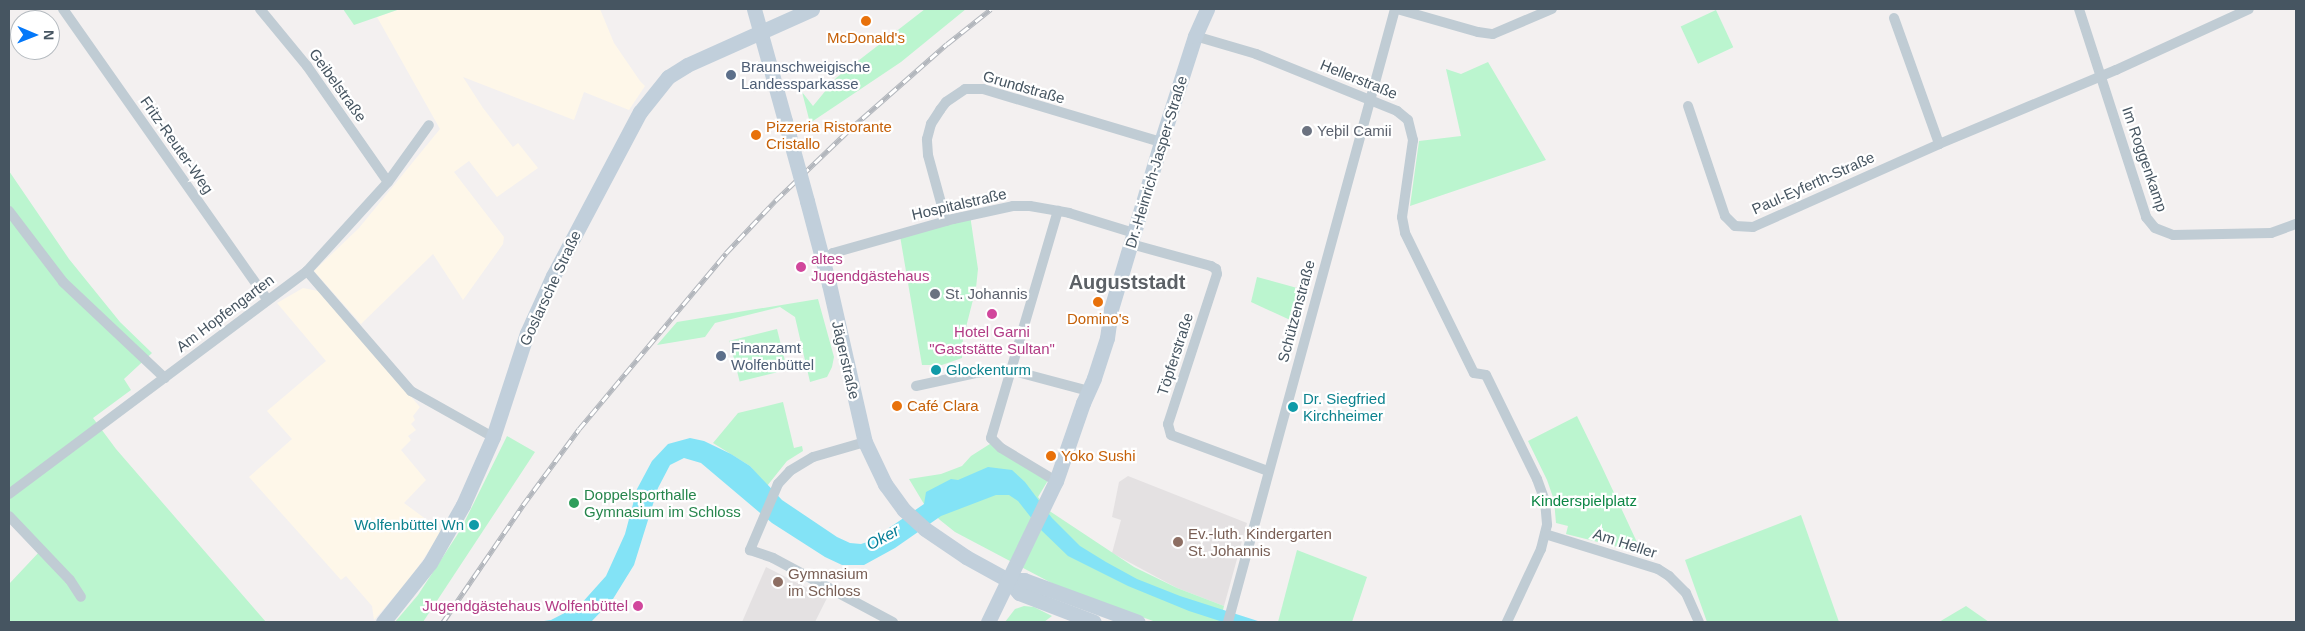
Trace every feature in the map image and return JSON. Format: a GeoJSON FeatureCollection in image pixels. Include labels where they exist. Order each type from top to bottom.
{"type":"FeatureCollection","features":[{"type":"Feature","properties":{"kind":"main road"},"geometry":{"type":"LineString","coordinates":[[754,9],[761,30]]}},
{"type":"Feature","properties":{"kind":"main road","name":"Goslarsche Straße"},"geometry":{"type":"LineString","coordinates":[[383,622],[413,588],[443,542],[463,505],[493,437],[527,333],[553,276],[640,112],[668,77],[687,65],[761,30],[812,9]]}},
{"type":"Feature","properties":{"kind":"main road","name":"Dr.-Heinrich-Jasper-Straße"},"geometry":{"type":"LineString","coordinates":[[988,622],[1029,532],[1056,480],[1089,391],[1104,348],[1111,309],[1161,142],[1195,36],[1208,9]]}},
{"type":"Feature","properties":{"kind":"main road","name":"Jägerstraße"},"geometry":{"type":"LineString","coordinates":[[761,30],[823,260],[865,442],[885,484],[904,510],[925,529],[966,557],[1008,580]]}},
{"type":"Feature","properties":{"kind":"main road"},"geometry":{"type":"LineString","coordinates":[[1008,580],[1019,593],[1094,622]]}},
{"type":"Feature","properties":{"kind":"main road"},"geometry":{"type":"LineString","coordinates":[[1008,580],[1024,580],[1138,622]]}},
{"type":"Feature","properties":{"kind":"street","name":"Fritz-Reuter-Weg"},"geometry":{"type":"LineString","coordinates":[[63,9],[266,299]]}},
{"type":"Feature","properties":{"kind":"street","name":"Geibelstraße"},"geometry":{"type":"LineString","coordinates":[[260,9],[307,66],[388,182]]}},
{"type":"Feature","properties":{"kind":"street"},"geometry":{"type":"LineString","coordinates":[[1396,9],[1478,32],[1493,34],[1552,9]]}},
{"type":"Feature","properties":{"kind":"street","name":"Schützenstraße"},"geometry":{"type":"LineString","coordinates":[[1228,622],[1396,9]]}},
{"type":"Feature","properties":{"kind":"street","name":"Im Roggenkamp"},"geometry":{"type":"LineString","coordinates":[[2079,9],[2146,217],[2155,228],[2173,235],[2271,233],[2296,224]]}},
{"type":"Feature","properties":{"kind":"street","name":"Paul-Eyferth-Straße"},"geometry":{"type":"LineString","coordinates":[[1688,106],[1725,216],[1735,226],[1753,227],[1939,144],[2224,22],[2249,9]]}},
{"type":"Feature","properties":{"kind":"street"},"geometry":{"type":"LineString","coordinates":[[1894,18],[1939,144]]}},
{"type":"Feature","properties":{"kind":"street","name":"Hellerstraße"},"geometry":{"type":"LineString","coordinates":[[1195,36],[1256,54],[1397,110],[1408,120],[1413,140],[1402,225],[1474,373],[1486,375],[1537,479],[1546,508],[1545,534]]}},
{"type":"Feature","properties":{"kind":"street","name":"Grundstraße"},"geometry":{"type":"LineString","coordinates":[[946,221],[928,155],[927,139],[930,124],[940,110],[965,89],[983,90],[1161,142]]}},
{"type":"Feature","properties":{"kind":"street","name":"Am Hopfengarten"},"geometry":{"type":"LineString","coordinates":[[9,494],[165,378],[266,299],[307,271],[388,182],[429,125]]}},
{"type":"Feature","properties":{"kind":"street","name":"Hospitalstraße"},"geometry":{"type":"LineString","coordinates":[[823,260],[834,252],[946,221],[1013,206],[1058,211],[1132,238]]}},
{"type":"Feature","properties":{"kind":"street"},"geometry":{"type":"LineString","coordinates":[[9,211],[63,282],[165,378]]}},
{"type":"Feature","properties":{"kind":"street"},"geometry":{"type":"LineString","coordinates":[[1056,480],[993,442],[991,433],[1058,211]]}},
{"type":"Feature","properties":{"kind":"street","name":"Töpferstraße"},"geometry":{"type":"LineString","coordinates":[[1132,238],[1211,266],[1216,269],[1217,274],[1168,424],[1171,435],[1268,471]]}},
{"type":"Feature","properties":{"kind":"street"},"geometry":{"type":"LineString","coordinates":[[307,271],[411,390],[493,437]]}},
{"type":"Feature","properties":{"kind":"street"},"geometry":{"type":"LineString","coordinates":[[916,386],[976,373],[1010,370],[1089,391]]}},
{"type":"Feature","properties":{"kind":"street"},"geometry":{"type":"LineString","coordinates":[[865,442],[802,462],[778,484],[758,526],[750,550],[773,558],[893,622]]}},
{"type":"Feature","properties":{"kind":"street"},"geometry":{"type":"LineString","coordinates":[[9,516],[70,580],[81,597]]}},
{"type":"Feature","properties":{"kind":"street"},"geometry":{"type":"LineString","coordinates":[[1508,622],[1535,564],[1545,534]]}},
{"type":"Feature","properties":{"kind":"street","name":"Am Heller"},"geometry":{"type":"LineString","coordinates":[[1545,534],[1658,569],[1669,576],[1686,593],[1699,622]]}},
{"type":"Feature","properties":{"kind":"shaded area"},"geometry":{"type":"Polygon","coordinates":[[[400,9],[600,9],[614,43],[645,86],[629,110],[584,92],[574,120],[463,77],[483,108],[513,147],[518,143],[538,168],[497,197],[469,161],[454,172],[504,237],[503,244],[463,300],[433,254],[361,324],[314,271],[359,228],[440,129],[377,17],[400,9]]]}},
{"type":"Feature","properties":{"kind":"shaded area"},"geometry":{"type":"Polygon","coordinates":[[[303,288],[318,291],[420,407],[413,416],[415,420],[411,424],[416,430],[408,436],[411,440],[401,450],[426,480],[404,503],[442,531],[412,576],[374,620],[372,606],[346,576],[341,580],[249,477],[292,439],[267,411],[326,361],[277,303],[303,288]]]}},
{"type":"Feature","properties":{"kind":"shaded area","name":"Ev.-luth. Kindergarten St. Johannis"},"geometry":{"type":"Polygon","coordinates":[[[1128,476],[1247,523],[1224,606],[1177,588],[1112,553],[1121,520],[1112,517],[1119,482],[1128,476]]]}},
{"type":"Feature","properties":{"kind":"shaded area","name":"Gymnasium im Schloss"},"geometry":{"type":"Polygon","coordinates":[[[766,567],[827,598],[815,622],[742,622],[766,567]]]}},
{"type":"Feature","properties":{"kind":"green space"},"geometry":{"type":"Polygon","coordinates":[[[343,9],[400,9],[354,25],[343,9]]]}},
{"type":"Feature","properties":{"kind":"green space"},"geometry":{"type":"Polygon","coordinates":[[[925,9],[966,9],[901,62],[810,123],[802,92],[813,106],[836,78],[925,9]]]}},
{"type":"Feature","properties":{"kind":"green space"},"geometry":{"type":"Polygon","coordinates":[[[1716,10],[1733,47],[1698,64],[1681,26],[1716,10]]]}},
{"type":"Feature","properties":{"kind":"green space"},"geometry":{"type":"Polygon","coordinates":[[[1488,62],[1546,160],[1410,206],[1419,141],[1461,136],[1446,69],[1461,74],[1488,62]]]}},
{"type":"Feature","properties":{"kind":"green space"},"geometry":{"type":"Polygon","coordinates":[[[9,171],[69,259],[120,322],[152,353],[124,379],[131,390],[93,418],[116,449],[266,622],[9,622],[9,584],[41,550],[9,512],[9,171]]]}},
{"type":"Feature","properties":{"kind":"green space"},"geometry":{"type":"Polygon","coordinates":[[[970,215],[978,269],[976,288],[963,339],[962,358],[942,365],[922,365],[900,236],[970,215]]]}},
{"type":"Feature","properties":{"kind":"green space"},"geometry":{"type":"Polygon","coordinates":[[[1257,277],[1308,291],[1299,324],[1251,302],[1257,277]]]}},
{"type":"Feature","properties":{"kind":"green space"},"geometry":{"type":"Polygon","coordinates":[[[818,299],[834,357],[827,377],[810,382],[795,317],[780,307],[715,323],[705,337],[657,345],[677,322],[818,299]]]}},
{"type":"Feature","properties":{"kind":"green space"},"geometry":{"type":"Polygon","coordinates":[[[777,329],[787,370],[740,382],[729,341],[777,329]]]}},
{"type":"Feature","properties":{"kind":"green space"},"geometry":{"type":"Polygon","coordinates":[[[783,402],[794,448],[802,446],[803,451],[787,461],[767,486],[750,466],[713,443],[738,413],[783,402]]]}},
{"type":"Feature","properties":{"kind":"green space","name":"Kinderspielplatz"},"geometry":{"type":"Polygon","coordinates":[[[1577,416],[1642,553],[1566,534],[1568,526],[1556,523],[1554,500],[1547,480],[1528,441],[1577,416]]]}},
{"type":"Feature","properties":{"kind":"green space"},"geometry":{"type":"Polygon","coordinates":[[[507,436],[535,452],[423,622],[395,622],[418,595],[461,529],[507,436]]]}},
{"type":"Feature","properties":{"kind":"green space"},"geometry":{"type":"Polygon","coordinates":[[[993,442],[1050,477],[1038,497],[1048,510],[1134,567],[1177,588],[1224,606],[1220,622],[1156,622],[1063,589],[955,532],[924,504],[909,479],[941,474],[962,466],[971,456],[993,442]]]}},
{"type":"Feature","properties":{"kind":"green space"},"geometry":{"type":"Polygon","coordinates":[[[1801,515],[1839,622],[1707,622],[1685,560],[1801,515]]]}},
{"type":"Feature","properties":{"kind":"green space"},"geometry":{"type":"Polygon","coordinates":[[[1297,550],[1367,577],[1352,622],[1278,622],[1297,550]]]}},
{"type":"Feature","properties":{"kind":"green space"},"geometry":{"type":"Polygon","coordinates":[[[1024,606],[1034,607],[1052,616],[1044,622],[1005,622],[1015,609],[1024,606]]]}},
{"type":"Feature","properties":{"kind":"green space"},"geometry":{"type":"Polygon","coordinates":[[[1966,606],[1989,622],[1939,622],[1966,606]]]}},
{"type":"Feature","properties":{"kind":"water","name":"Oker"},"geometry":{"type":"Polygon","coordinates":[[[690,438],[704,441],[750,466],[782,500],[837,537],[850,543],[861,544],[870,541],[924,504],[926,492],[951,479],[958,480],[988,467],[1012,470],[1025,482],[1052,518],[1080,546],[1106,562],[1137,579],[1180,596],[1261,622],[1223,622],[1189,611],[1128,586],[1068,556],[1040,529],[1018,501],[1009,495],[996,495],[941,516],[895,548],[864,565],[842,565],[825,557],[772,523],[701,463],[684,458],[670,465],[658,488],[634,565],[613,599],[591,622],[537,622],[551,620],[580,605],[606,576],[625,534],[637,489],[652,461],[668,444],[690,438]]]}},
{"type":"Feature","properties":{"kind":"railway"},"geometry":{"type":"LineString","coordinates":[[443,622],[523,505],[579,429],[726,253],[776,200],[849,130],[947,44],[991,9]]}},
{"type":"Feature","properties":{"kind":"place","name":"McDonald's"},"geometry":{"type":"Point","coordinates":[866,21]}},
{"type":"Feature","properties":{"kind":"place","name":"Braunschweigische Landessparkasse"},"geometry":{"type":"Point","coordinates":[731,75]}},
{"type":"Feature","properties":{"kind":"place","name":"Yeþil Camii"},"geometry":{"type":"Point","coordinates":[1307,131]}},
{"type":"Feature","properties":{"kind":"place","name":"Pizzeria Ristorante Cristallo"},"geometry":{"type":"Point","coordinates":[756,135]}},
{"type":"Feature","properties":{"kind":"place","name":"altes Jugendgästehaus"},"geometry":{"type":"Point","coordinates":[801,267]}},
{"type":"Feature","properties":{"kind":"place","name":"St. Johannis"},"geometry":{"type":"Point","coordinates":[935,294]}},
{"type":"Feature","properties":{"kind":"place","name":"Domino's"},"geometry":{"type":"Point","coordinates":[1098,302]}},
{"type":"Feature","properties":{"kind":"place","name":"Hotel Garni \"Gaststätte Sultan\""},"geometry":{"type":"Point","coordinates":[992,314]}},
{"type":"Feature","properties":{"kind":"place","name":"Finanzamt Wolfenbüttel"},"geometry":{"type":"Point","coordinates":[721,356]}},
{"type":"Feature","properties":{"kind":"place","name":"Glockenturm"},"geometry":{"type":"Point","coordinates":[936,370]}},
{"type":"Feature","properties":{"kind":"place","name":"Café Clara"},"geometry":{"type":"Point","coordinates":[897,406]}},
{"type":"Feature","properties":{"kind":"place","name":"Dr. Siegfried Kirchheimer"},"geometry":{"type":"Point","coordinates":[1293,407]}},
{"type":"Feature","properties":{"kind":"place","name":"Yoko Sushi"},"geometry":{"type":"Point","coordinates":[1051,456]}},
{"type":"Feature","properties":{"kind":"place","name":"Doppelsporthalle Gymnasium im Schloss"},"geometry":{"type":"Point","coordinates":[574,503]}},
{"type":"Feature","properties":{"kind":"place","name":"Wolfenbüttel Wn"},"geometry":{"type":"Point","coordinates":[474,525]}},
{"type":"Feature","properties":{"kind":"place","name":"Ev.-luth. Kindergarten St. Johannis"},"geometry":{"type":"Point","coordinates":[1178,542]}},
{"type":"Feature","properties":{"kind":"place","name":"Gymnasium im Schloss"},"geometry":{"type":"Point","coordinates":[778,582]}},
{"type":"Feature","properties":{"kind":"place","name":"Jugendgästehaus Wolfenbüttel"},"geometry":{"type":"Point","coordinates":[638,606]}},
{"type":"Feature","properties":{"kind":"district","name":"Auguststadt"},"geometry":{"type":"Point","coordinates":[1127,282]}}]}
